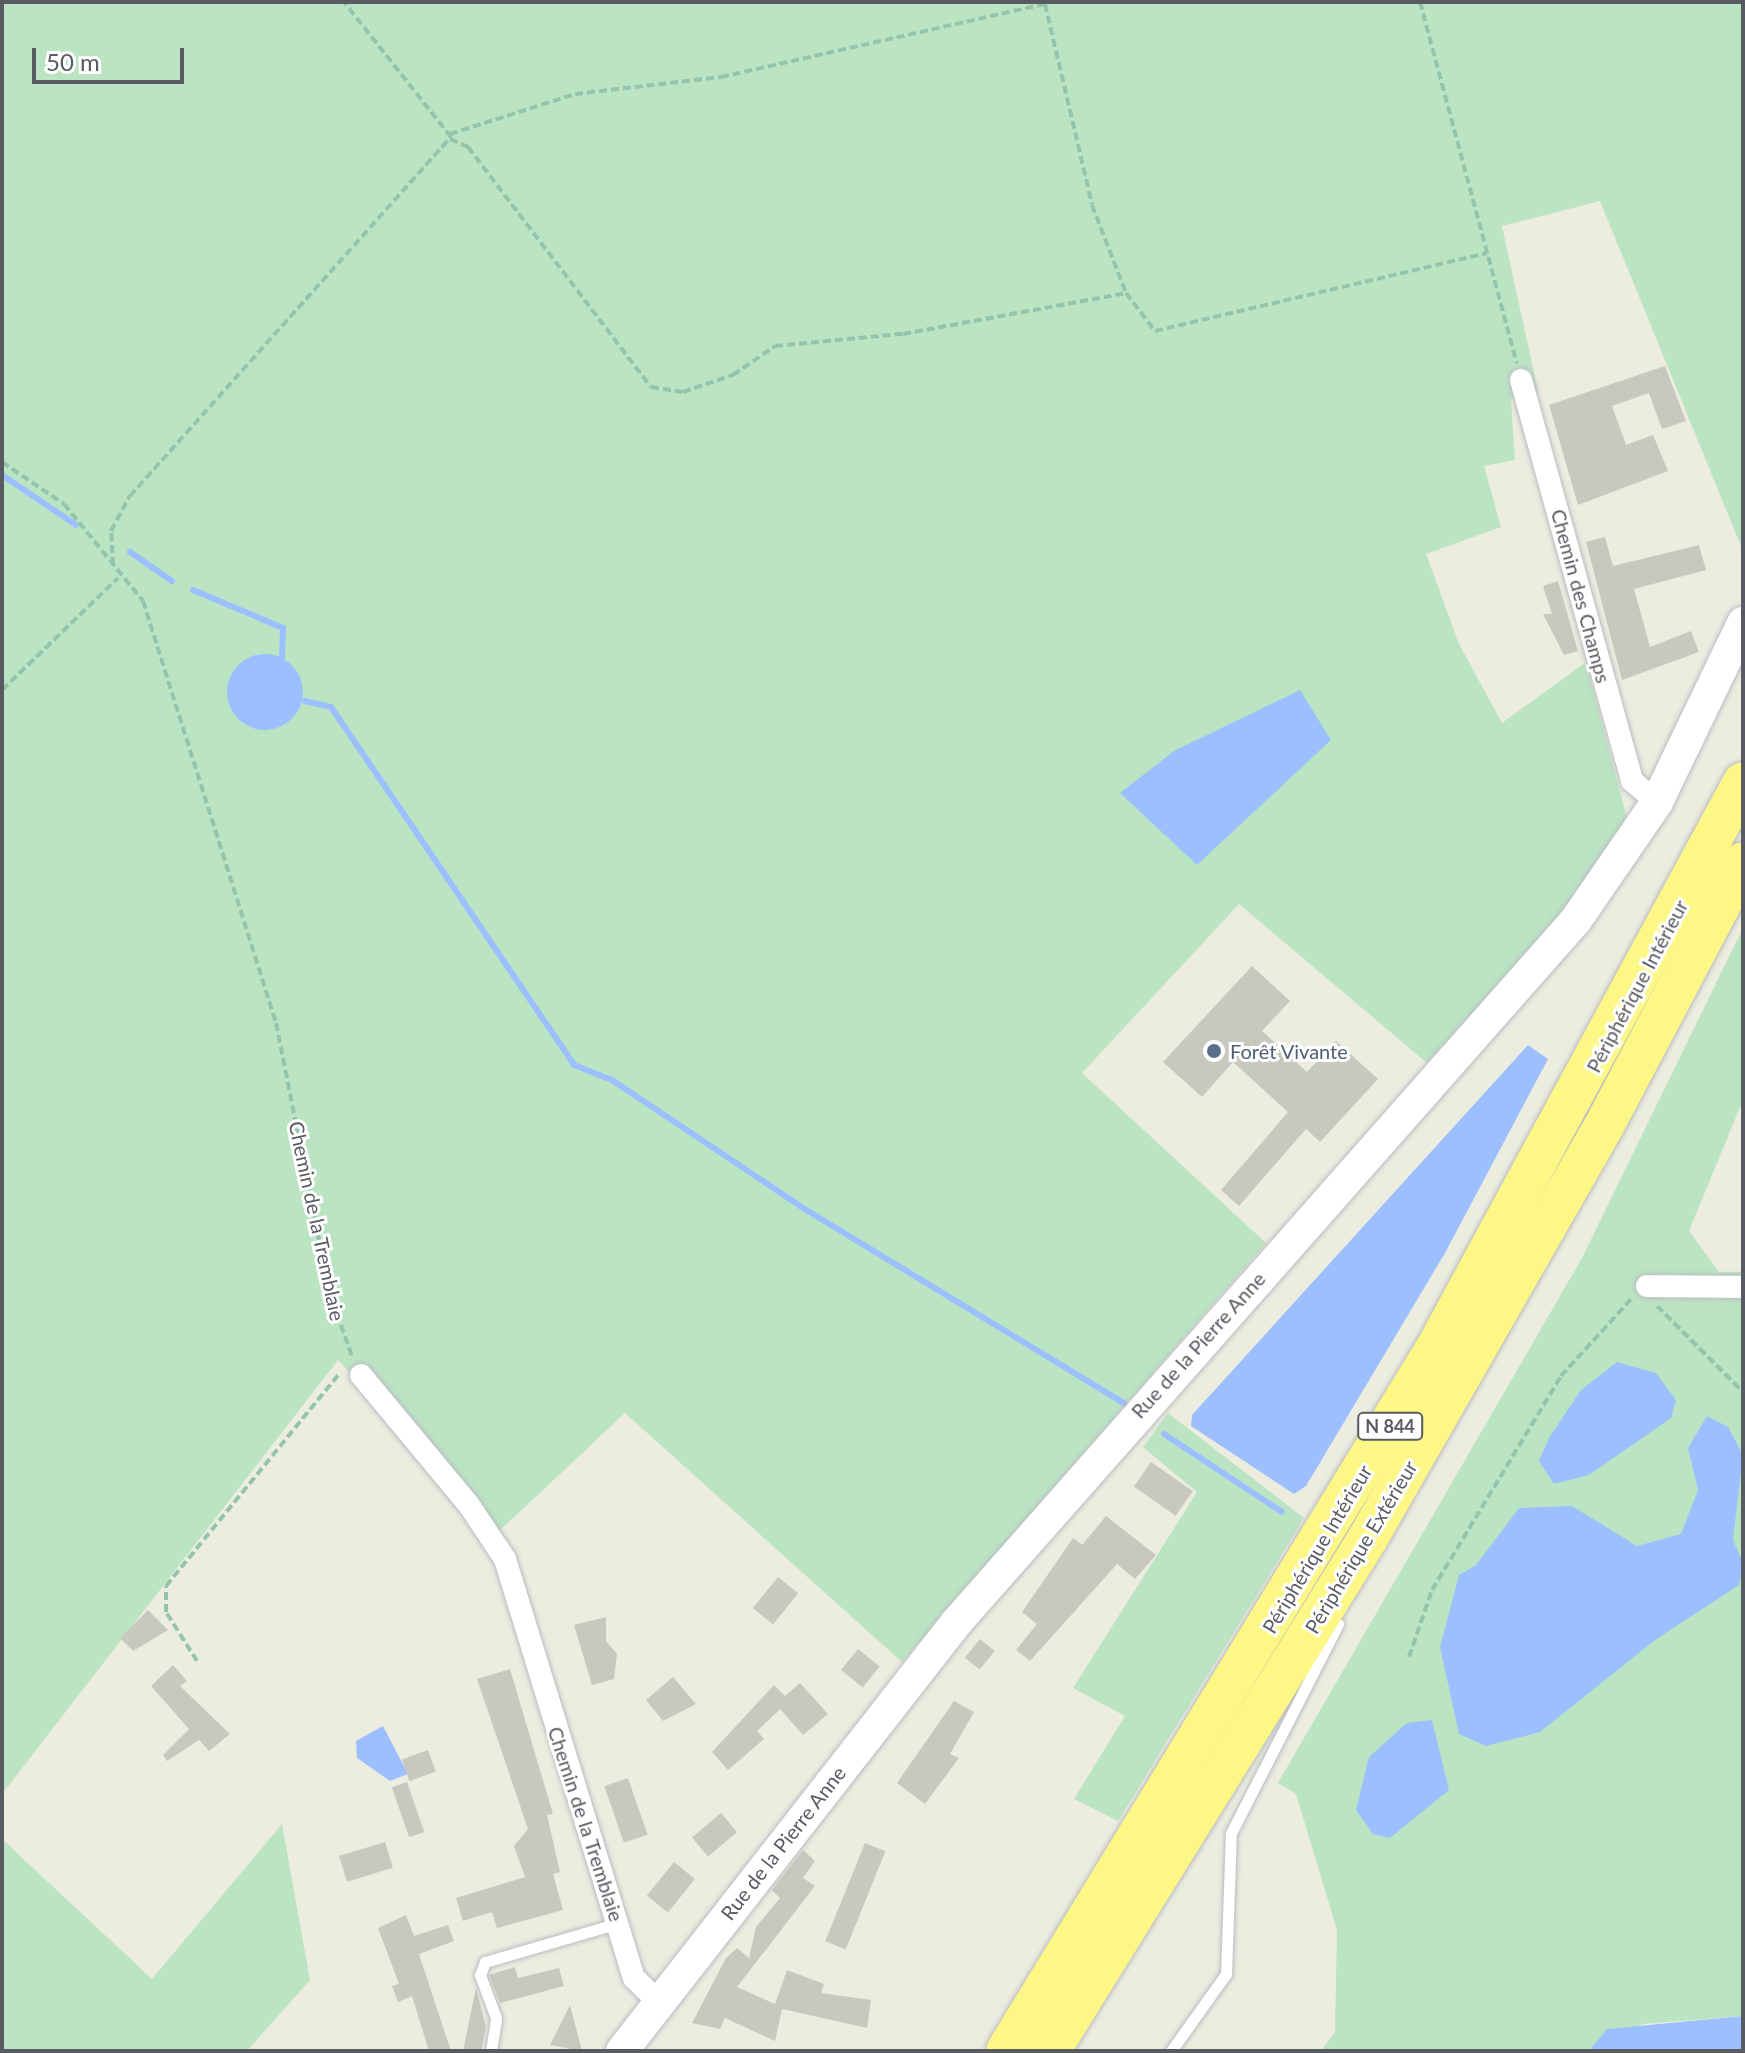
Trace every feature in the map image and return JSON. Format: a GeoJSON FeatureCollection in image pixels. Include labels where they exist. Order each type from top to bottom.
{"type":"FeatureCollection","features":[{"type":"Feature","properties":{"kind":"highway","name":"Périphérique Intérieur"},"geometry":{"type":"LineString","coordinates":[[1006,2051],[1438,1344],[1743,782]]}},
{"type":"Feature","properties":{"kind":"highway","name":"Périphérique Extérieur"},"geometry":{"type":"LineString","coordinates":[[1050,2051],[1368,1538],[1604,1126],[1743,862]]}},
{"type":"Feature","properties":{"kind":"street","name":"Chemin des Champs"},"geometry":{"type":"LineString","coordinates":[[1521,380],[1632,781],[1657,802]]}},
{"type":"Feature","properties":{"kind":"street","name":"Rue de la Pierre Anne"},"geometry":{"type":"LineString","coordinates":[[622,2051],[956,1623],[1547,954],[1657,802],[1743,623]]}},
{"type":"Feature","properties":{"kind":"street"},"geometry":{"type":"LineString","coordinates":[[1647,1286],[1743,1287]]}},
{"type":"Feature","properties":{"kind":"street","name":"Chemin de la Tremblaie"},"geometry":{"type":"LineString","coordinates":[[361,1375],[505,1559],[634,1978],[660,2003]]}},
{"type":"Feature","properties":{"kind":"lane"},"geometry":{"type":"LineString","coordinates":[[1362,1581],[1368,1538]]}},
{"type":"Feature","properties":{"kind":"lane"},"geometry":{"type":"LineString","coordinates":[[1171,2051],[1226,1974],[1231,1833],[1349,1604]]}},
{"type":"Feature","properties":{"kind":"lane"},"geometry":{"type":"LineString","coordinates":[[491,2051],[496,2018],[480,1975],[485,1962],[618,1923]]}},
{"type":"Feature","properties":{"kind":"path"},"geometry":{"type":"LineString","coordinates":[[344,2],[450,136],[468,147],[651,387],[683,392],[733,375],[775,346],[903,334],[1126,293]]}},
{"type":"Feature","properties":{"kind":"path"},"geometry":{"type":"LineString","coordinates":[[1420,2],[1521,380]]}},
{"type":"Feature","properties":{"kind":"path"},"geometry":{"type":"LineString","coordinates":[[2,690],[118,578],[109,542],[130,496],[450,136],[575,94],[721,77],[1045,4],[1092,205],[1126,293],[1155,331],[1487,253]]}},
{"type":"Feature","properties":{"kind":"path","name":"Chemin de la Tremblaie"},"geometry":{"type":"LineString","coordinates":[[2,462],[64,504],[118,578],[143,601],[271,1008],[329,1291],[361,1375]]}},
{"type":"Feature","properties":{"kind":"path"},"geometry":{"type":"LineString","coordinates":[[1409,1657],[1432,1590],[1561,1376],[1647,1286],[1743,1392]]}},
{"type":"Feature","properties":{"kind":"path"},"geometry":{"type":"LineString","coordinates":[[197,1661],[164,1607],[170,1577],[325,1385],[342,1372],[361,1375]]}},
{"type":"Feature","properties":{"kind":"green space"},"geometry":{"type":"Polygon","coordinates":[[[2,2],[1743,2],[1743,551],[1600,201],[1502,226],[1538,391],[1511,399],[1515,460],[1484,466],[1501,527],[1426,554],[1459,644],[1502,723],[1586,662],[1627,818],[1600,872],[1427,1063],[1239,904],[1082,1073],[1266,1243],[902,1662],[625,1413],[496,1534],[338,1360],[2,1794],[2,2]]]}},
{"type":"Feature","properties":{"kind":"green space"},"geometry":{"type":"Polygon","coordinates":[[[1743,928],[1743,1100],[1689,1231],[1719,1272],[1743,1272],[1743,2016],[1643,2024],[1589,2051],[1321,2051],[1335,2032],[1337,1930],[1296,1794],[1278,1783],[1582,1258],[1743,928]]]}},
{"type":"Feature","properties":{"kind":"green space"},"geometry":{"type":"Polygon","coordinates":[[[1168,1413],[1304,1518],[1118,1821],[1074,1799],[1125,1716],[1073,1688],[1197,1492],[1143,1447],[1168,1413]]]}},
{"type":"Feature","properties":{"kind":"green space"},"geometry":{"type":"Polygon","coordinates":[[[282,1824],[310,1980],[247,2051],[2,2051],[2,1839],[152,1979],[282,1824]]]}},
{"type":"Feature","properties":{"kind":"water"},"geometry":{"type":"Polygon","coordinates":[[[265,654],[279,657],[292,665],[300,678],[303,692],[300,706],[292,719],[279,727],[265,730],[251,727],[238,719],[230,706],[227,692],[230,678],[238,665],[251,657],[265,654]]]}},
{"type":"Feature","properties":{"kind":"water"},"geometry":{"type":"Polygon","coordinates":[[[1300,690],[1331,740],[1197,865],[1120,793],[1174,751],[1300,690]]]}},
{"type":"Feature","properties":{"kind":"water"},"geometry":{"type":"Polygon","coordinates":[[[1528,1045],[1548,1059],[1445,1253],[1306,1486],[1294,1494],[1191,1426],[1192,1415],[1528,1045]]]}},
{"type":"Feature","properties":{"kind":"water"},"geometry":{"type":"Polygon","coordinates":[[[1617,1362],[1656,1373],[1676,1400],[1671,1418],[1589,1475],[1554,1484],[1539,1461],[1549,1438],[1581,1390],[1617,1362]]]}},
{"type":"Feature","properties":{"kind":"water"},"geometry":{"type":"Polygon","coordinates":[[[1707,1416],[1728,1427],[1743,1455],[1733,1540],[1743,1563],[1739,1585],[1655,1640],[1540,1732],[1486,1746],[1459,1734],[1440,1647],[1459,1575],[1476,1565],[1519,1508],[1572,1506],[1637,1546],[1681,1534],[1698,1490],[1688,1448],[1707,1416]]]}},
{"type":"Feature","properties":{"kind":"water"},"geometry":{"type":"Polygon","coordinates":[[[1432,1720],[1449,1790],[1390,1838],[1373,1834],[1356,1810],[1369,1757],[1407,1723],[1432,1720]]]}},
{"type":"Feature","properties":{"kind":"water"},"geometry":{"type":"Polygon","coordinates":[[[383,1726],[408,1774],[390,1781],[357,1758],[356,1741],[383,1726]]]}},
{"type":"Feature","properties":{"kind":"water"},"geometry":{"type":"Polygon","coordinates":[[[1743,2016],[1743,2051],[1589,2051],[1607,2029],[1743,2016]]]}},
{"type":"Feature","properties":{"kind":"building"},"geometry":{"type":"Polygon","coordinates":[[[1665,366],[1686,421],[1662,429],[1649,393],[1612,406],[1626,445],[1653,435],[1668,471],[1578,505],[1549,405],[1665,366]]]}},
{"type":"Feature","properties":{"kind":"building"},"geometry":{"type":"Polygon","coordinates":[[[1605,537],[1613,566],[1699,545],[1706,570],[1634,589],[1650,647],[1691,631],[1699,652],[1622,680],[1586,542],[1605,537]]]}},
{"type":"Feature","properties":{"kind":"building"},"geometry":{"type":"Polygon","coordinates":[[[1558,581],[1578,651],[1564,655],[1543,614],[1552,614],[1543,586],[1558,581]]]}},
{"type":"Feature","properties":{"kind":"building"},"geometry":{"type":"Polygon","coordinates":[[[1252,966],[1290,1001],[1262,1031],[1307,1072],[1336,1041],[1378,1079],[1320,1142],[1306,1129],[1239,1206],[1221,1190],[1288,1112],[1233,1062],[1202,1097],[1163,1062],[1252,966]]]}},
{"type":"Feature","properties":{"kind":"building"},"geometry":{"type":"Polygon","coordinates":[[[1151,1462],[1193,1491],[1176,1516],[1134,1487],[1151,1462]]]}},
{"type":"Feature","properties":{"kind":"building"},"geometry":{"type":"Polygon","coordinates":[[[1106,1516],[1156,1555],[1135,1579],[1117,1564],[1030,1661],[1016,1650],[1037,1624],[1022,1612],[1073,1538],[1082,1545],[1106,1516]]]}},
{"type":"Feature","properties":{"kind":"building"},"geometry":{"type":"Polygon","coordinates":[[[778,1577],[798,1593],[773,1624],[753,1608],[778,1577]]]}},
{"type":"Feature","properties":{"kind":"building"},"geometry":{"type":"Polygon","coordinates":[[[148,1610],[168,1630],[133,1651],[120,1638],[148,1610]]]}},
{"type":"Feature","properties":{"kind":"building"},"geometry":{"type":"Polygon","coordinates":[[[606,1617],[606,1641],[617,1654],[614,1679],[592,1685],[574,1625],[606,1617]]]}},
{"type":"Feature","properties":{"kind":"building"},"geometry":{"type":"Polygon","coordinates":[[[980,1639],[995,1651],[980,1670],[965,1658],[980,1639]]]}},
{"type":"Feature","properties":{"kind":"building"},"geometry":{"type":"Polygon","coordinates":[[[858,1649],[880,1667],[863,1688],[841,1670],[858,1649]]]}},
{"type":"Feature","properties":{"kind":"building"},"geometry":{"type":"Polygon","coordinates":[[[173,1665],[187,1681],[180,1686],[230,1734],[209,1751],[199,1740],[167,1761],[163,1755],[189,1729],[151,1686],[173,1665]]]}},
{"type":"Feature","properties":{"kind":"building"},"geometry":{"type":"Polygon","coordinates":[[[510,1669],[553,1814],[547,1815],[560,1872],[553,1874],[563,1910],[497,1928],[492,1912],[463,1921],[456,1898],[525,1877],[514,1846],[528,1829],[477,1679],[510,1669]]]}},
{"type":"Feature","properties":{"kind":"building"},"geometry":{"type":"Polygon","coordinates":[[[673,1677],[696,1704],[663,1721],[646,1700],[673,1677]]]}},
{"type":"Feature","properties":{"kind":"building"},"geometry":{"type":"Polygon","coordinates":[[[800,1683],[828,1714],[803,1735],[780,1709],[757,1731],[764,1739],[728,1770],[712,1752],[774,1685],[785,1696],[800,1683]]]}},
{"type":"Feature","properties":{"kind":"building"},"geometry":{"type":"Polygon","coordinates":[[[954,1701],[974,1712],[950,1754],[959,1758],[925,1804],[897,1783],[954,1701]]]}},
{"type":"Feature","properties":{"kind":"building"},"geometry":{"type":"Polygon","coordinates":[[[428,1750],[436,1772],[410,1781],[402,1760],[428,1750]]]}},
{"type":"Feature","properties":{"kind":"building"},"geometry":{"type":"Polygon","coordinates":[[[628,1778],[648,1835],[624,1843],[604,1786],[628,1778]]]}},
{"type":"Feature","properties":{"kind":"building"},"geometry":{"type":"Polygon","coordinates":[[[407,1782],[424,1832],[409,1837],[392,1787],[407,1782]]]}},
{"type":"Feature","properties":{"kind":"building"},"geometry":{"type":"Polygon","coordinates":[[[721,1813],[737,1832],[708,1857],[692,1837],[721,1813]]]}},
{"type":"Feature","properties":{"kind":"building"},"geometry":{"type":"Polygon","coordinates":[[[385,1842],[393,1868],[347,1882],[339,1856],[385,1842]]]}},
{"type":"Feature","properties":{"kind":"building"},"geometry":{"type":"Polygon","coordinates":[[[865,1843],[885,1851],[846,1950],[825,1941],[865,1843]]]}},
{"type":"Feature","properties":{"kind":"building"},"geometry":{"type":"Polygon","coordinates":[[[803,1850],[815,1861],[803,1878],[815,1886],[737,1987],[775,2004],[787,1970],[824,1984],[821,1993],[871,2000],[867,2028],[782,2009],[775,2041],[725,2018],[720,2029],[692,2023],[726,1958],[737,1948],[749,1958],[756,1927],[780,1898],[772,1890],[803,1850]]]}},
{"type":"Feature","properties":{"kind":"building"},"geometry":{"type":"Polygon","coordinates":[[[674,1862],[695,1879],[668,1912],[647,1895],[674,1862]]]}},
{"type":"Feature","properties":{"kind":"building"},"geometry":{"type":"Polygon","coordinates":[[[406,1915],[414,1936],[448,1925],[454,1941],[419,1954],[451,2051],[429,2051],[412,1996],[398,2002],[392,1986],[399,1984],[378,1928],[406,1915]]]}},
{"type":"Feature","properties":{"kind":"building"},"geometry":{"type":"Polygon","coordinates":[[[515,1967],[518,1978],[559,1968],[564,1986],[500,2003],[489,1975],[515,1967]]]}},
{"type":"Feature","properties":{"kind":"building"},"geometry":{"type":"Polygon","coordinates":[[[476,1988],[486,2027],[481,2051],[463,2051],[476,1988]]]}},
{"type":"Feature","properties":{"kind":"building"},"geometry":{"type":"Polygon","coordinates":[[[570,2005],[582,2051],[550,2045],[570,2005]]]}},
{"type":"Feature","properties":{"kind":"waterway"},"geometry":{"type":"LineString","coordinates":[[2,475],[76,525]]}},
{"type":"Feature","properties":{"kind":"waterway"},"geometry":{"type":"LineString","coordinates":[[130,552],[172,581]]}},
{"type":"Feature","properties":{"kind":"waterway"},"geometry":{"type":"LineString","coordinates":[[193,590],[283,628],[282,660]]}},
{"type":"Feature","properties":{"kind":"waterway"},"geometry":{"type":"LineString","coordinates":[[305,701],[331,707],[574,1065],[612,1080],[803,1208],[1124,1403]]}},
{"type":"Feature","properties":{"kind":"waterway"},"geometry":{"type":"LineString","coordinates":[[1164,1434],[1282,1512]]}},
{"type":"Feature","properties":{"kind":"place","name":"Forêt Vivante"},"geometry":{"type":"Point","coordinates":[1214,1051]}}]}
